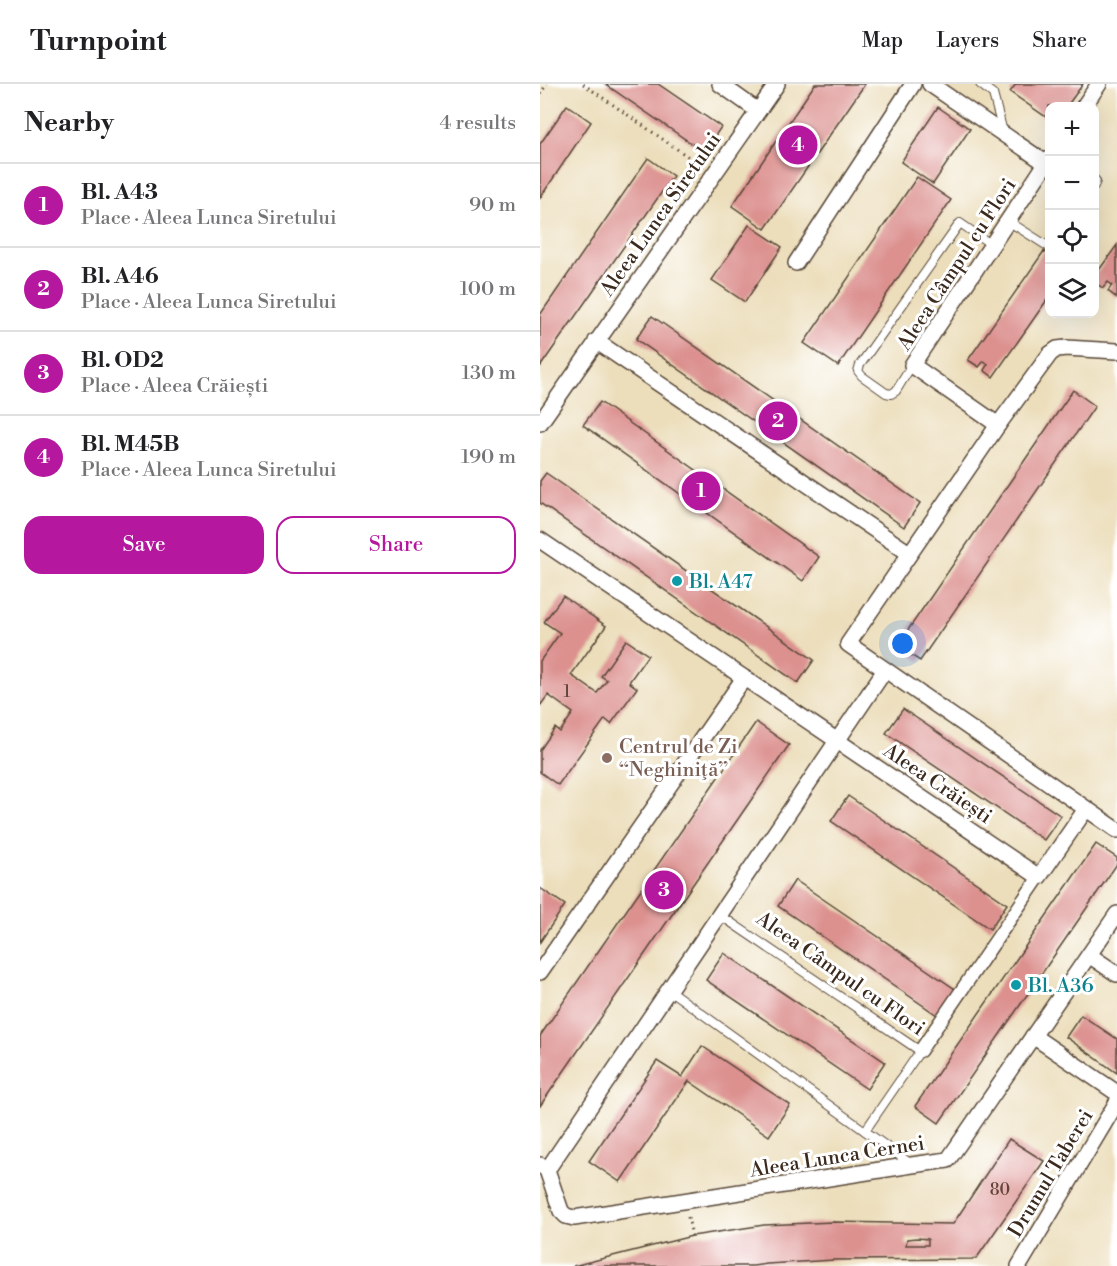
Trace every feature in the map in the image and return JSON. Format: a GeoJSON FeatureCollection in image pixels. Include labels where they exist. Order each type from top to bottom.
{"type":"FeatureCollection","features":[{"type":"Feature","properties":{"kind":"street"},"geometry":{"type":"LineString","coordinates":[[720,84],[758,111]]}},
{"type":"Feature","properties":{"kind":"street","name":"Aleea Lunca Siretului"},"geometry":{"type":"LineString","coordinates":[[540,423],[777,84]]}},
{"type":"Feature","properties":{"kind":"street"},"geometry":{"type":"LineString","coordinates":[[795,263],[913,84]]}},
{"type":"Feature","properties":{"kind":"street"},"geometry":{"type":"LineString","coordinates":[[930,84],[1004,135],[1045,159]]}},
{"type":"Feature","properties":{"kind":"street"},"geometry":{"type":"LineString","coordinates":[[1087,102],[1100,84]]}},
{"type":"Feature","properties":{"kind":"street","name":"Aleea Câmpul cu Flori"},"geometry":{"type":"LineString","coordinates":[[998,425],[912,365],[1045,166]]}},
{"type":"Feature","properties":{"kind":"street"},"geometry":{"type":"LineString","coordinates":[[596,341],[909,553]]}},
{"type":"Feature","properties":{"kind":"street"},"geometry":{"type":"LineString","coordinates":[[1117,351],[1066,348],[1057,349],[1050,354],[909,553],[849,644],[1117,830]]}},
{"type":"Feature","properties":{"kind":"street","name":"Aleea Crăiești"},"geometry":{"type":"LineString","coordinates":[[540,540],[1039,877]]}},
{"type":"Feature","properties":{"kind":"street"},"geometry":{"type":"LineString","coordinates":[[543,1168],[669,990],[885,670]]}},
{"type":"Feature","properties":{"kind":"street"},"geometry":{"type":"LineString","coordinates":[[540,972],[744,678]]}},
{"type":"Feature","properties":{"kind":"street"},"geometry":{"type":"LineString","coordinates":[[920,1051],[1086,809]]}},
{"type":"Feature","properties":{"kind":"street","name":"Aleea Lunca Cernei"},"geometry":{"type":"LineString","coordinates":[[543,1168],[561,1211],[573,1218],[948,1160],[1117,914]]}},
{"type":"Feature","properties":{"kind":"street"},"geometry":{"type":"LineString","coordinates":[[1089,955],[1117,974]]}},
{"type":"Feature","properties":{"kind":"street"},"geometry":{"type":"LineString","coordinates":[[1033,1036],[1117,1093]]}},
{"type":"Feature","properties":{"kind":"street","name":"Drumul Taberei"},"geometry":{"type":"LineString","coordinates":[[1019,1266],[1117,1102]]}},
{"type":"Feature","properties":{"kind":"lane"},"geometry":{"type":"LineString","coordinates":[[980,84],[993,94],[1004,135]]}},
{"type":"Feature","properties":{"kind":"lane"},"geometry":{"type":"LineString","coordinates":[[1008,221],[1045,244]]}},
{"type":"Feature","properties":{"kind":"lane"},"geometry":{"type":"LineString","coordinates":[[912,365],[896,391],[891,394],[886,393],[858,371],[960,224],[992,245]]}},
{"type":"Feature","properties":{"kind":"lane","name":"Aleea Câmpul cu Flori"},"geometry":{"type":"LineString","coordinates":[[720,915],[920,1051],[865,1131]]}},
{"type":"Feature","properties":{"kind":"lane"},"geometry":{"type":"LineString","coordinates":[[669,990],[912,1165]]}},
{"type":"Feature","properties":{"kind":"path"},"geometry":{"type":"LineString","coordinates":[[540,94],[547,84]]}},
{"type":"Feature","properties":{"kind":"path"},"geometry":{"type":"LineString","coordinates":[[583,84],[714,174]]}},
{"type":"Feature","properties":{"kind":"path"},"geometry":{"type":"LineString","coordinates":[[685,1202],[692,1236]]}},
{"type":"Feature","properties":{"kind":"building"},"geometry":{"type":"Polygon","coordinates":[[[605,84],[658,84],[721,127],[704,152],[605,84]]]}},
{"type":"Feature","properties":{"kind":"building"},"geometry":{"type":"Polygon","coordinates":[[[815,84],[865,84],[765,229],[732,206],[815,84]]]}},
{"type":"Feature","properties":{"kind":"building"},"geometry":{"type":"Polygon","coordinates":[[[1016,84],[1083,84],[1070,102],[1045,102],[1045,116],[1010,92],[1016,84]]]}},
{"type":"Feature","properties":{"kind":"building"},"geometry":{"type":"Polygon","coordinates":[[[567,105],[591,122],[540,198],[540,144],[567,105]]]}},
{"type":"Feature","properties":{"kind":"building"},"geometry":{"type":"Polygon","coordinates":[[[938,107],[970,129],[933,184],[901,162],[938,107]]]}},
{"type":"Feature","properties":{"kind":"building"},"geometry":{"type":"Polygon","coordinates":[[[648,158],[673,176],[540,367],[540,315],[648,158]]]}},
{"type":"Feature","properties":{"kind":"building"},"geometry":{"type":"Polygon","coordinates":[[[917,177],[951,200],[838,366],[804,343],[917,177]]]}},
{"type":"Feature","properties":{"kind":"building"},"geometry":{"type":"Polygon","coordinates":[[[749,225],[782,247],[745,302],[712,280],[749,225]]]}},
{"type":"Feature","properties":{"kind":"building"},"geometry":{"type":"Polygon","coordinates":[[[1117,245],[1117,298],[1108,291],[1112,285],[1108,282],[1103,288],[1099,285],[1099,270],[1117,245]]]}},
{"type":"Feature","properties":{"kind":"building"},"geometry":{"type":"Polygon","coordinates":[[[1044,251],[1045,303],[993,377],[984,370],[988,364],[984,361],[979,367],[968,360],[1044,251]]]}},
{"type":"Feature","properties":{"kind":"building"},"geometry":{"type":"Polygon","coordinates":[[[652,316],[920,503],[904,527],[636,339],[652,316]]]}},
{"type":"Feature","properties":{"kind":"building"},"geometry":{"type":"Polygon","coordinates":[[[1073,390],[1095,406],[920,661],[897,646],[1073,390]]]}},
{"type":"Feature","properties":{"kind":"building"},"geometry":{"type":"Polygon","coordinates":[[[600,402],[819,557],[803,581],[583,425],[600,402]]]}},
{"type":"Feature","properties":{"kind":"building","name":"Bl. A47"},"geometry":{"type":"Polygon","coordinates":[[[546,473],[814,660],[798,683],[540,503],[540,481],[546,473]]]}},
{"type":"Feature","properties":{"kind":"building"},"geometry":{"type":"Polygon","coordinates":[[[563,596],[606,626],[571,675],[597,693],[607,680],[601,676],[626,640],[648,655],[629,682],[637,688],[611,724],[605,719],[558,785],[540,772],[540,750],[555,728],[560,732],[573,713],[548,695],[540,706],[540,661],[560,633],[544,622],[563,596]]]}},
{"type":"Feature","properties":{"kind":"building"},"geometry":{"type":"Polygon","coordinates":[[[903,709],[1061,816],[1044,840],[886,733],[903,709]]]}},
{"type":"Feature","properties":{"kind":"building"},"geometry":{"type":"Polygon","coordinates":[[[756,722],[789,745],[540,1106],[540,1036],[756,722]]]}},
{"type":"Feature","properties":{"kind":"building"},"geometry":{"type":"Polygon","coordinates":[[[848,796],[1007,904],[990,929],[831,821],[848,796]]]}},
{"type":"Feature","properties":{"kind":"building","name":"Bl. A36"},"geometry":{"type":"Polygon","coordinates":[[[1096,844],[1117,858],[1117,864],[939,1123],[915,1106],[1096,844]]]}},
{"type":"Feature","properties":{"kind":"building"},"geometry":{"type":"Polygon","coordinates":[[[795,880],[955,989],[937,1015],[778,906],[795,880]]]}},
{"type":"Feature","properties":{"kind":"building"},"geometry":{"type":"Polygon","coordinates":[[[540,888],[565,905],[540,942],[540,888]]]}},
{"type":"Feature","properties":{"kind":"building"},"geometry":{"type":"Polygon","coordinates":[[[724,953],[885,1062],[867,1089],[706,980],[724,953]]]}},
{"type":"Feature","properties":{"kind":"building"},"geometry":{"type":"Polygon","coordinates":[[[1081,1015],[1117,1039],[1117,1073],[1066,1037],[1081,1015]]]}},
{"type":"Feature","properties":{"kind":"building"},"geometry":{"type":"Polygon","coordinates":[[[702,1046],[790,1105],[769,1136],[689,1081],[620,1182],[589,1161],[657,1061],[682,1077],[702,1046]]]}},
{"type":"Feature","properties":{"kind":"building"},"geometry":{"type":"Polygon","coordinates":[[[1009,1139],[1044,1161],[976,1259],[834,1260],[753,1266],[573,1266],[692,1236],[764,1225],[833,1222],[953,1224],[1009,1139]],[[907,1239],[906,1245],[928,1245],[928,1239],[907,1239]]]}},
{"type":"Feature","properties":{"kind":"place","name":"Bl. M45B"},"geometry":{"type":"Point","coordinates":[798,145]}},
{"type":"Feature","properties":{"kind":"place","name":"Bl. A46"},"geometry":{"type":"Point","coordinates":[778,421]}},
{"type":"Feature","properties":{"kind":"place","name":"Bl. A43"},"geometry":{"type":"Point","coordinates":[701,491]}},
{"type":"Feature","properties":{"kind":"place","name":"Bl. A47"},"geometry":{"type":"Point","coordinates":[677,581]}},
{"type":"Feature","properties":{"kind":"place","name":"Centrul de Zi “Neghiniţă”"},"geometry":{"type":"Point","coordinates":[607,758]}},
{"type":"Feature","properties":{"kind":"place","name":"Bl. OD2"},"geometry":{"type":"Point","coordinates":[664,890]}},
{"type":"Feature","properties":{"kind":"place","name":"Bl. A36"},"geometry":{"type":"Point","coordinates":[1016,985]}}]}
